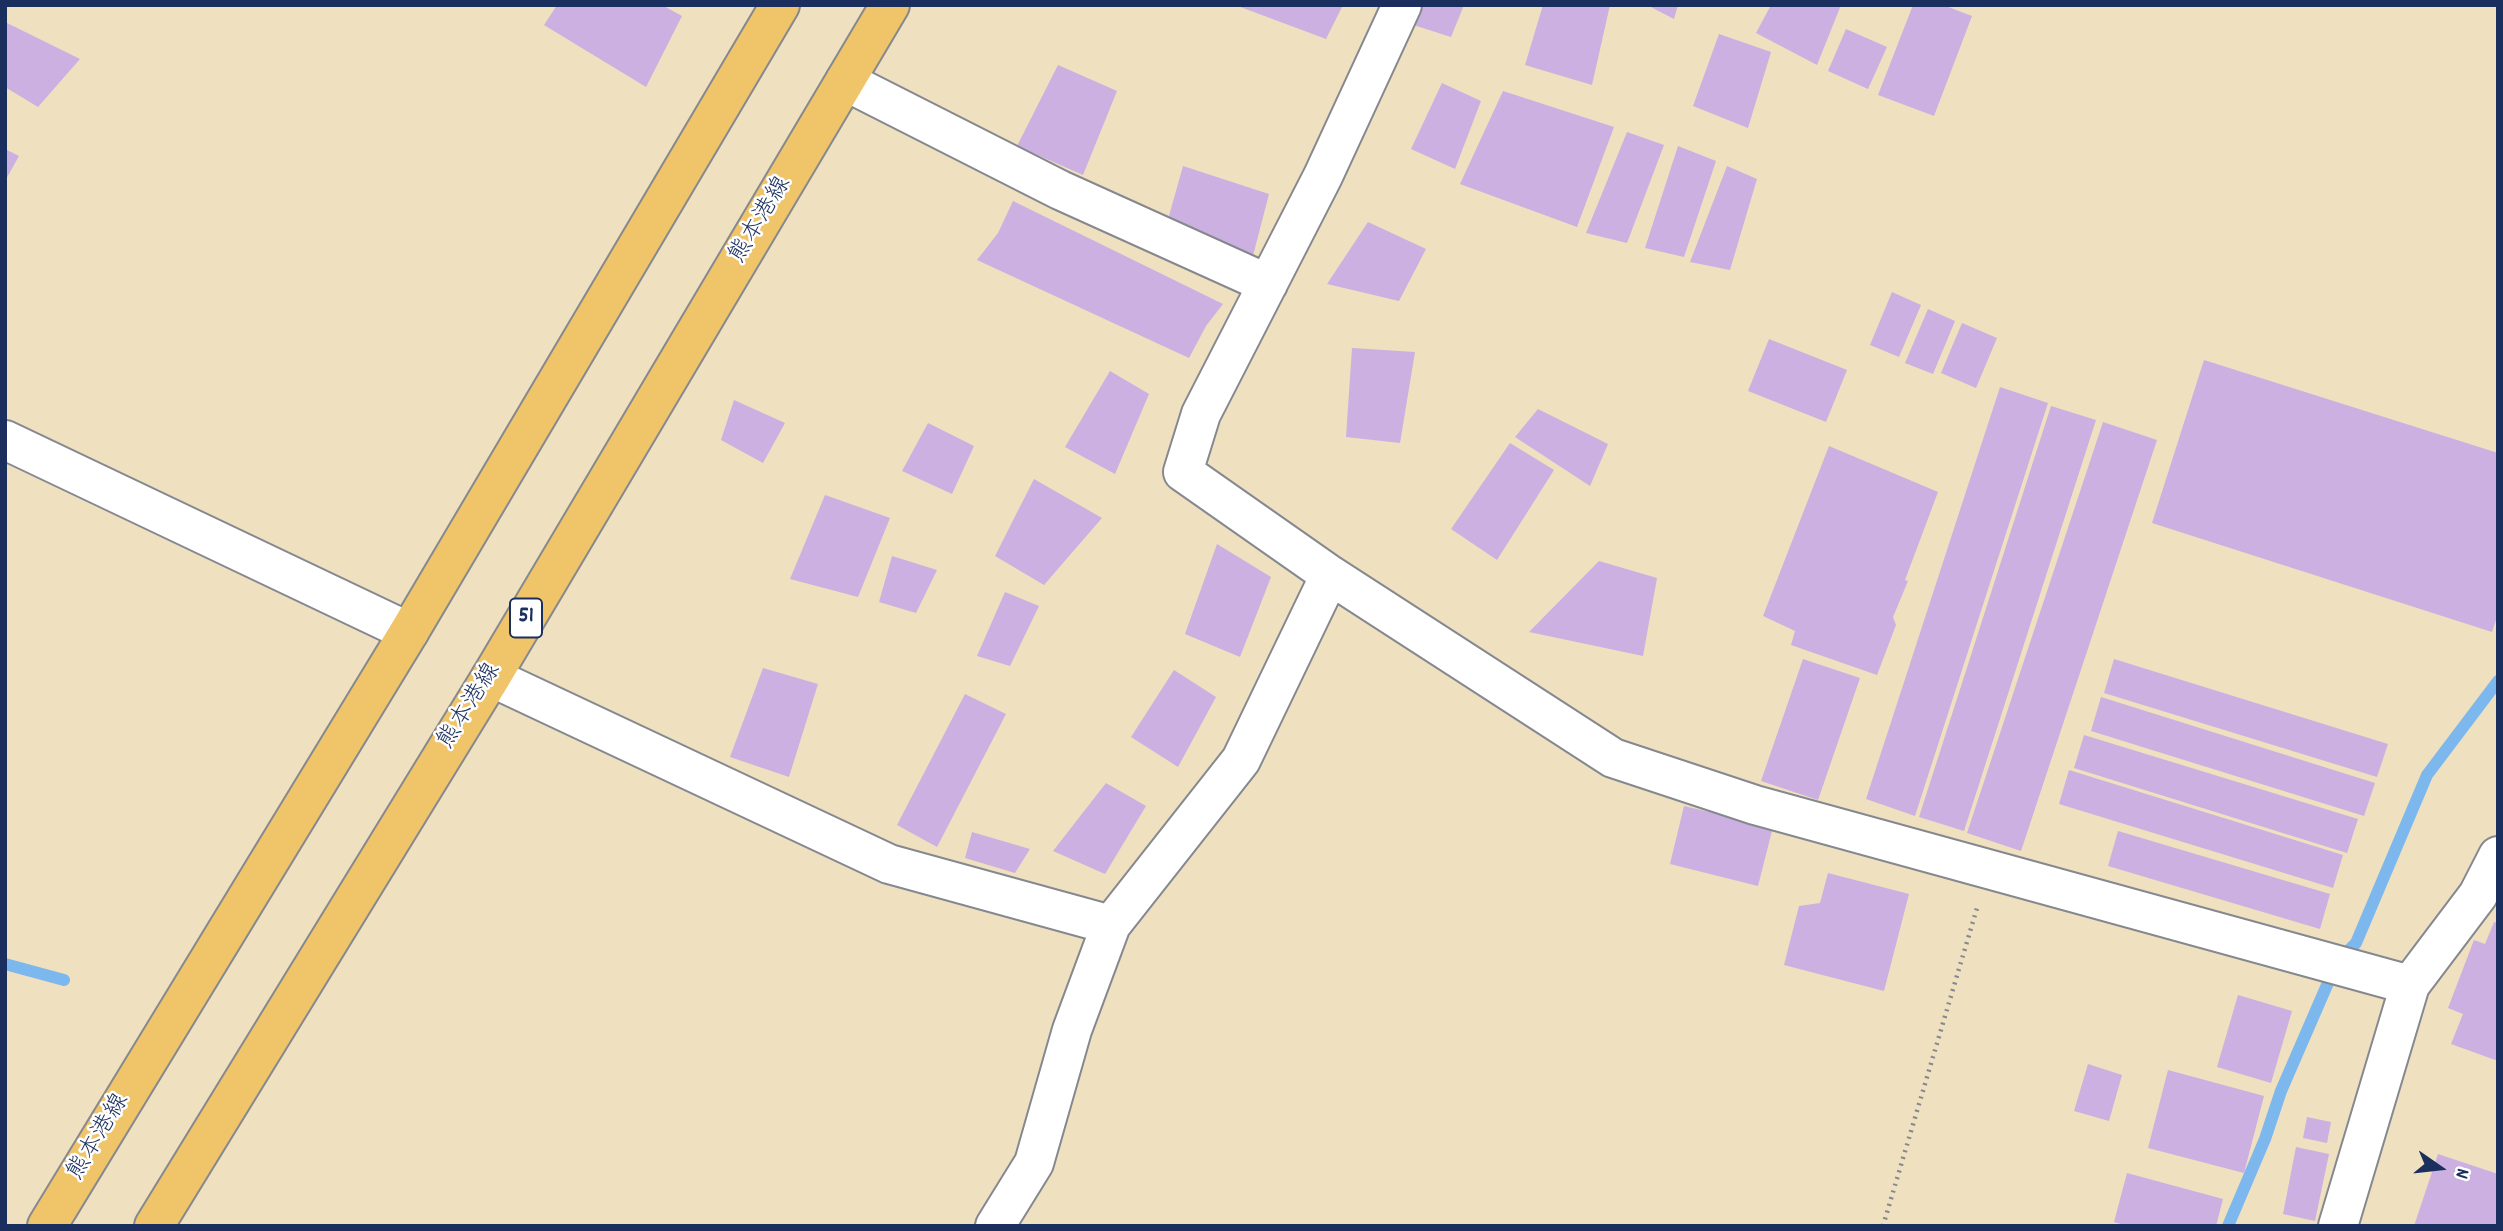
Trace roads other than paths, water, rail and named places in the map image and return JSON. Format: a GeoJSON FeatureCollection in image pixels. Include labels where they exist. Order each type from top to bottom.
{"type":"FeatureCollection","features":[{"type":"Feature","properties":{"kind":"main road","name":"熊本港線"},"geometry":{"type":"LineString","coordinates":[[47,1226],[409,632],[780,5]]}},
{"type":"Feature","properties":{"kind":"main road","name":"熊本港線"},"geometry":{"type":"LineString","coordinates":[[154,1226],[491,677],[890,5]]}},
{"type":"Feature","properties":{"kind":"street"},"geometry":{"type":"LineString","coordinates":[[1402,5],[1323,176],[1201,414],[1183,472],[1330,575],[1613,758],[1755,805],[1989,867],[2410,985]]}},
{"type":"Feature","properties":{"kind":"street"},"geometry":{"type":"LineString","coordinates":[[845,81],[1060,190],[1268,284]]}},
{"type":"Feature","properties":{"kind":"street"},"geometry":{"type":"LineString","coordinates":[[5,440],[409,632]]}},
{"type":"Feature","properties":{"kind":"street"},"geometry":{"type":"LineString","coordinates":[[995,1226],[1034,1163],[1072,1030],[1111,925],[1241,760],[1330,575]]}},
{"type":"Feature","properties":{"kind":"street"},"geometry":{"type":"LineString","coordinates":[[491,677],[889,864],[1111,925]]}},
{"type":"Feature","properties":{"kind":"street"},"geometry":{"type":"LineString","coordinates":[[2338,1226],[2410,985],[2488,895],[2498,856]]}},
{"type":"Feature","properties":{"kind":"waterway"},"geometry":{"type":"LineString","coordinates":[[2228,1226],[2265,1139],[2281,1091],[2337,962],[2356,943],[2427,775],[2498,681]]}},
{"type":"Feature","properties":{"kind":"waterway"},"geometry":{"type":"LineString","coordinates":[[5,964],[64,980]]}}]}
